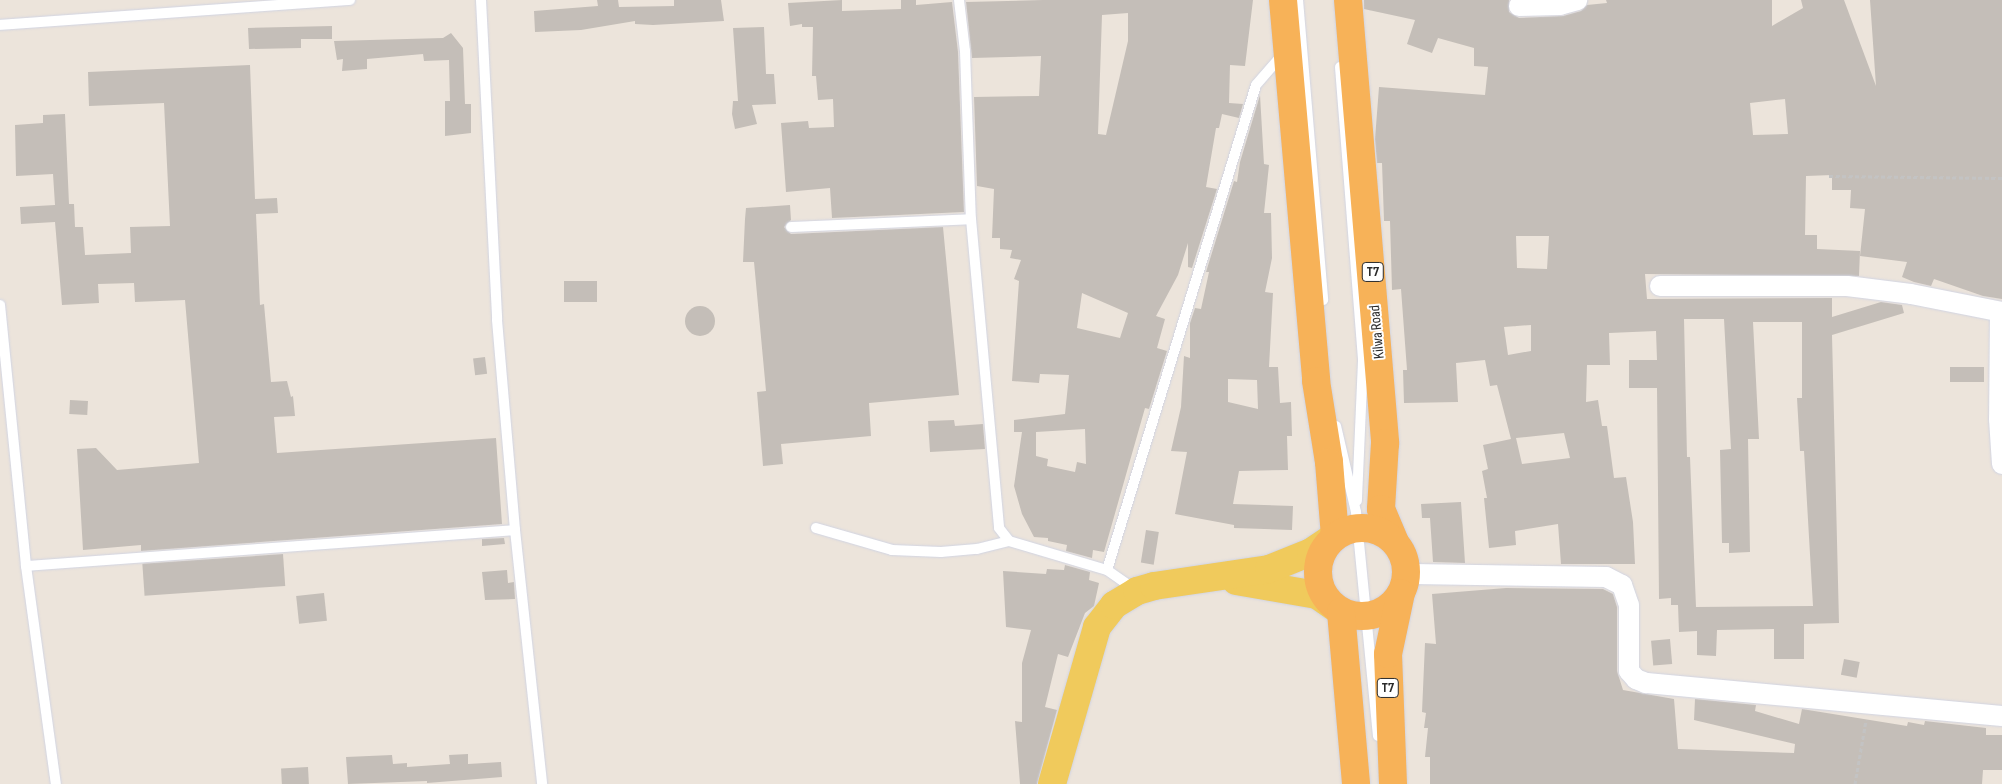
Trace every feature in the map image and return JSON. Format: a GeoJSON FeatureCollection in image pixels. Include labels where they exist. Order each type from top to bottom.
{"type":"FeatureCollection","features":[{"type":"Feature","properties":{"kind":"highway"},"geometry":{"type":"LineString","coordinates":[[1283,0],[1285,47],[1316,381],[1329,462],[1350,525]]}},
{"type":"Feature","properties":{"kind":"highway","name":"Kilwa Road"},"geometry":{"type":"LineString","coordinates":[[1348,0],[1385,443],[1381,509],[1395,542]]}},
{"type":"Feature","properties":{"kind":"highway"},"geometry":{"type":"LineString","coordinates":[[1350,525],[1382,532],[1395,542]]}},
{"type":"Feature","properties":{"kind":"highway"},"geometry":{"type":"LineString","coordinates":[[1350,525],[1322,550],[1317,568],[1319,587],[1329,603],[1341,612],[1368,616],[1383,612],[1401,593]]}},
{"type":"Feature","properties":{"kind":"highway","name":"T7"},"geometry":{"type":"LineString","coordinates":[[1387,774],[1388,654],[1406,566],[1395,542]]}},
{"type":"Feature","properties":{"kind":"highway"},"geometry":{"type":"LineString","coordinates":[[1341,612],[1356,784]]}},
{"type":"Feature","properties":{"kind":"main road"},"geometry":{"type":"LineString","coordinates":[[1052,784],[1098,627],[1114,605],[1136,591],[1269,569],[1311,552],[1350,525]]}},
{"type":"Feature","properties":{"kind":"main road"},"geometry":{"type":"LineString","coordinates":[[1220,578],[1317,595],[1341,612]]}},
{"type":"Feature","properties":{"kind":"street"},"geometry":{"type":"LineString","coordinates":[[1519,6],[1560,5],[1577,0]]}},
{"type":"Feature","properties":{"kind":"street"},"geometry":{"type":"LineString","coordinates":[[1660,286],[1847,286],[1911,294],[2001,312],[1999,420],[2002,464]]}},
{"type":"Feature","properties":{"kind":"street"},"geometry":{"type":"LineString","coordinates":[[1406,566],[1412,574],[1606,577],[1622,584],[1628,594],[1629,671],[1636,679],[1646,683],[2002,716]]}},
{"type":"Feature","properties":{"kind":"lane"},"geometry":{"type":"LineString","coordinates":[[0,24],[350,0]]}},
{"type":"Feature","properties":{"kind":"lane"},"geometry":{"type":"LineString","coordinates":[[481,0],[493,260],[515,530],[542,784]]}},
{"type":"Feature","properties":{"kind":"lane"},"geometry":{"type":"LineString","coordinates":[[959,0],[965,51],[971,219],[995,506],[999,528],[1009,541]]}},
{"type":"Feature","properties":{"kind":"lane"},"geometry":{"type":"LineString","coordinates":[[1298,0],[1324,314]]}},
{"type":"Feature","properties":{"kind":"lane"},"geometry":{"type":"LineString","coordinates":[[1106,570],[1256,86],[1278,62],[1285,47]]}},
{"type":"Feature","properties":{"kind":"lane"},"geometry":{"type":"LineString","coordinates":[[1339,58],[1363,361],[1350,525]]}},
{"type":"Feature","properties":{"kind":"lane"},"geometry":{"type":"LineString","coordinates":[[791,227],[971,219]]}},
{"type":"Feature","properties":{"kind":"lane"},"geometry":{"type":"LineString","coordinates":[[0,304],[26,566],[56,784]]}},
{"type":"Feature","properties":{"kind":"lane"},"geometry":{"type":"LineString","coordinates":[[1334,414],[1350,525],[1368,616],[1379,744]]}},
{"type":"Feature","properties":{"kind":"lane"},"geometry":{"type":"LineString","coordinates":[[816,528],[892,550],[950,551],[1009,541],[1106,570],[1136,591]]}},
{"type":"Feature","properties":{"kind":"lane"},"geometry":{"type":"LineString","coordinates":[[26,566],[515,530]]}},
{"type":"Feature","properties":{"kind":"lane"},"geometry":{"type":"LineString","coordinates":[[1382,784],[1387,774]]}},
{"type":"Feature","properties":{"kind":"path"},"geometry":{"type":"LineString","coordinates":[[1828,176],[2002,178]]}},
{"type":"Feature","properties":{"kind":"path"},"geometry":{"type":"LineString","coordinates":[[1855,784],[1869,705]]}},
{"type":"Feature","properties":{"kind":"building"},"geometry":{"type":"Polygon","coordinates":[[[597,0],[618,0],[619,7],[674,6],[674,0],[721,0],[724,21],[653,25],[635,24],[635,21],[581,30],[535,32],[534,11],[598,6],[597,0]]]}},
{"type":"Feature","properties":{"kind":"building"},"geometry":{"type":"Polygon","coordinates":[[[842,0],[842,11],[901,9],[901,0],[916,0],[916,5],[952,2],[958,52],[964,212],[832,218],[830,188],[786,192],[781,123],[808,121],[809,128],[834,127],[833,99],[818,100],[816,76],[812,76],[813,27],[802,27],[802,24],[790,26],[788,3],[842,0]]]}},
{"type":"Feature","properties":{"kind":"building"},"geometry":{"type":"Polygon","coordinates":[[[1253,0],[1245,66],[1230,65],[1229,103],[1243,104],[1239,118],[1222,114],[1219,128],[1216,128],[1206,187],[1217,189],[1192,268],[1188,267],[1188,243],[1178,275],[1156,316],[1165,319],[1157,348],[1167,351],[1149,409],[1145,408],[1104,552],[1093,550],[1092,558],[1066,551],[1067,545],[1048,541],[1048,538],[1034,537],[1022,514],[1014,486],[1022,432],[1014,432],[1014,420],[1065,414],[1069,375],[1040,374],[1039,383],[1012,381],[1019,281],[1014,279],[1021,260],[1010,258],[1012,250],[1000,249],[1000,238],[992,238],[994,189],[977,186],[974,97],[1039,96],[1041,56],[972,58],[966,2],[1253,0]],[[1128,13],[1102,15],[1098,134],[1106,135],[1128,41],[1128,13]],[[1082,293],[1077,328],[1120,338],[1128,313],[1082,293]],[[1085,429],[1036,432],[1036,456],[1048,459],[1047,466],[1075,472],[1077,462],[1086,464],[1085,429]]]}},
{"type":"Feature","properties":{"kind":"building"},"geometry":{"type":"Polygon","coordinates":[[[1364,0],[1509,0],[1509,12],[1519,18],[1563,16],[1581,11],[1587,5],[1607,3],[1606,0],[1772,0],[1772,26],[1803,8],[1801,0],[1844,0],[1876,86],[1870,0],[2002,0],[2002,299],[1983,296],[1934,279],[1931,286],[1914,282],[1902,277],[1907,262],[1860,256],[1865,209],[1850,208],[1851,190],[1832,190],[1832,175],[1806,176],[1805,235],[1817,235],[1817,249],[1860,251],[1859,276],[1645,274],[1647,299],[1832,298],[1832,317],[1881,302],[1902,305],[1904,313],[1832,335],[1839,623],[1804,624],[1804,659],[1774,659],[1774,629],[1717,630],[1716,656],[1697,655],[1697,631],[1679,632],[1678,605],[1671,605],[1671,598],[1659,599],[1657,388],[1629,388],[1629,360],[1657,360],[1656,331],[1609,333],[1610,365],[1587,365],[1586,402],[1598,400],[1602,426],[1607,426],[1614,478],[1626,477],[1633,522],[1635,564],[1561,564],[1558,524],[1515,531],[1516,545],[1489,548],[1484,498],[1487,498],[1482,471],[1488,469],[1483,445],[1511,439],[1497,385],[1490,386],[1485,360],[1456,363],[1458,402],[1404,403],[1403,370],[1407,370],[1401,289],[1392,290],[1390,221],[1384,221],[1382,163],[1377,163],[1375,139],[1379,87],[1485,95],[1488,67],[1474,66],[1474,48],[1438,38],[1432,53],[1407,44],[1415,20],[1364,9],[1364,0]],[[1785,99],[1750,103],[1753,135],[1788,134],[1785,99]],[[1516,236],[1517,268],[1547,269],[1549,236],[1516,236]],[[1684,319],[1687,457],[1690,457],[1696,607],[1813,606],[1804,451],[1800,451],[1797,398],[1802,398],[1802,322],[1753,322],[1759,439],[1748,439],[1750,552],[1729,553],[1729,543],[1722,543],[1720,450],[1731,449],[1724,319],[1684,319]],[[1531,325],[1504,327],[1508,355],[1531,351],[1531,325]],[[1564,433],[1516,438],[1522,464],[1570,458],[1564,433]]]}},
{"type":"Feature","properties":{"kind":"building"},"geometry":{"type":"Polygon","coordinates":[[[332,26],[332,39],[301,39],[301,48],[249,49],[248,28],[332,26]]]}},
{"type":"Feature","properties":{"kind":"building"},"geometry":{"type":"Polygon","coordinates":[[[764,27],[766,74],[774,74],[776,104],[752,105],[757,124],[735,129],[732,114],[733,101],[738,101],[733,28],[764,27]]]}},
{"type":"Feature","properties":{"kind":"building"},"geometry":{"type":"Polygon","coordinates":[[[451,33],[463,48],[465,104],[471,104],[471,133],[445,136],[445,101],[450,101],[449,60],[424,61],[423,54],[367,59],[367,69],[342,71],[343,59],[337,60],[334,41],[443,38],[451,33]]]}},
{"type":"Feature","properties":{"kind":"building"},"geometry":{"type":"Polygon","coordinates":[[[250,65],[255,199],[277,198],[278,213],[256,214],[260,305],[264,304],[271,382],[287,381],[291,397],[293,396],[295,416],[274,417],[277,453],[496,438],[502,524],[141,551],[141,545],[83,550],[77,449],[96,448],[117,470],[199,463],[185,300],[135,302],[134,283],[98,284],[99,303],[62,305],[55,222],[21,224],[20,207],[55,205],[53,174],[16,176],[15,125],[43,123],[43,115],[65,114],[69,204],[74,204],[75,227],[83,227],[85,255],[131,253],[130,227],[170,226],[164,103],[89,106],[88,72],[250,65]]]}},
{"type":"Feature","properties":{"kind":"building"},"geometry":{"type":"Polygon","coordinates":[[[1260,95],[1264,164],[1269,165],[1264,213],[1271,213],[1272,258],[1265,292],[1273,293],[1269,367],[1278,367],[1280,403],[1291,402],[1292,436],[1287,436],[1288,470],[1239,471],[1233,504],[1293,506],[1292,530],[1234,528],[1234,525],[1175,514],[1187,452],[1171,451],[1181,407],[1184,356],[1190,358],[1190,323],[1195,308],[1201,309],[1209,272],[1206,272],[1234,181],[1237,182],[1240,162],[1260,95]],[[1228,379],[1228,402],[1258,409],[1257,380],[1228,379]]]}},
{"type":"Feature","properties":{"kind":"building"},"geometry":{"type":"Polygon","coordinates":[[[790,205],[791,220],[784,227],[791,234],[943,227],[959,395],[869,403],[871,436],[781,444],[783,464],[763,466],[757,392],[766,391],[754,262],[743,262],[746,208],[790,205]]]}},
{"type":"Feature","properties":{"kind":"building"},"geometry":{"type":"Polygon","coordinates":[[[564,281],[597,281],[597,302],[564,302],[564,281]]]}},
{"type":"Feature","properties":{"kind":"building"},"geometry":{"type":"Polygon","coordinates":[[[700,306],[711,310],[715,321],[711,332],[700,336],[689,332],[685,321],[689,310],[700,306]]]}},
{"type":"Feature","properties":{"kind":"building"},"geometry":{"type":"Polygon","coordinates":[[[485,357],[487,374],[475,375],[473,358],[485,357]]]}},
{"type":"Feature","properties":{"kind":"building"},"geometry":{"type":"Polygon","coordinates":[[[1950,367],[1984,367],[1984,382],[1950,382],[1950,367]]]}},
{"type":"Feature","properties":{"kind":"building"},"geometry":{"type":"Polygon","coordinates":[[[70,400],[88,401],[87,415],[69,414],[70,400]]]}},
{"type":"Feature","properties":{"kind":"building"},"geometry":{"type":"Polygon","coordinates":[[[954,420],[955,426],[983,424],[985,449],[930,452],[928,421],[954,420]]]}},
{"type":"Feature","properties":{"kind":"building"},"geometry":{"type":"Polygon","coordinates":[[[1461,502],[1465,563],[1433,562],[1430,518],[1422,518],[1421,504],[1461,502]]]}},
{"type":"Feature","properties":{"kind":"building"},"geometry":{"type":"Polygon","coordinates":[[[1146,530],[1159,532],[1154,565],[1141,563],[1146,530]]]}},
{"type":"Feature","properties":{"kind":"building"},"geometry":{"type":"Polygon","coordinates":[[[504,538],[505,544],[482,546],[482,539],[504,538]]]}},
{"type":"Feature","properties":{"kind":"building"},"geometry":{"type":"Polygon","coordinates":[[[283,554],[285,586],[145,596],[142,564],[283,554]]]}},
{"type":"Feature","properties":{"kind":"building"},"geometry":{"type":"Polygon","coordinates":[[[1065,565],[1090,572],[1089,580],[1099,583],[1094,606],[1085,613],[1068,657],[1058,654],[1045,707],[1057,710],[1037,784],[1020,784],[1015,721],[1022,722],[1022,663],[1031,630],[1006,627],[1003,571],[1046,574],[1047,569],[1064,570],[1065,565]]]}},
{"type":"Feature","properties":{"kind":"building"},"geometry":{"type":"Polygon","coordinates":[[[507,570],[508,583],[514,582],[515,599],[485,600],[482,572],[507,570]]]}},
{"type":"Feature","properties":{"kind":"building"},"geometry":{"type":"Polygon","coordinates":[[[1506,588],[1603,589],[1613,594],[1617,607],[1617,671],[1623,690],[1674,699],[1678,749],[1794,753],[1795,744],[1694,720],[1695,699],[1756,705],[1755,711],[1799,724],[1802,709],[1907,726],[1908,722],[1924,725],[1925,721],[1986,728],[1986,735],[2002,735],[2002,770],[1983,770],[1982,784],[1430,784],[1430,757],[1425,757],[1428,728],[1424,728],[1426,713],[1422,712],[1425,643],[1436,644],[1432,594],[1506,588]]]}},
{"type":"Feature","properties":{"kind":"building"},"geometry":{"type":"Polygon","coordinates":[[[324,593],[327,621],[299,624],[296,596],[324,593]]]}},
{"type":"Feature","properties":{"kind":"building"},"geometry":{"type":"Polygon","coordinates":[[[1670,639],[1672,664],[1653,666],[1651,641],[1670,639]]]}},
{"type":"Feature","properties":{"kind":"building"},"geometry":{"type":"Polygon","coordinates":[[[1844,659],[1860,662],[1857,678],[1841,675],[1844,659]]]}},
{"type":"Feature","properties":{"kind":"building"},"geometry":{"type":"Polygon","coordinates":[[[468,754],[468,764],[501,762],[502,777],[427,783],[427,781],[348,784],[346,757],[392,755],[393,764],[407,763],[407,767],[450,764],[449,755],[468,754]]]}},
{"type":"Feature","properties":{"kind":"building"},"geometry":{"type":"Polygon","coordinates":[[[308,767],[309,784],[282,784],[281,768],[308,767]]]}}]}
